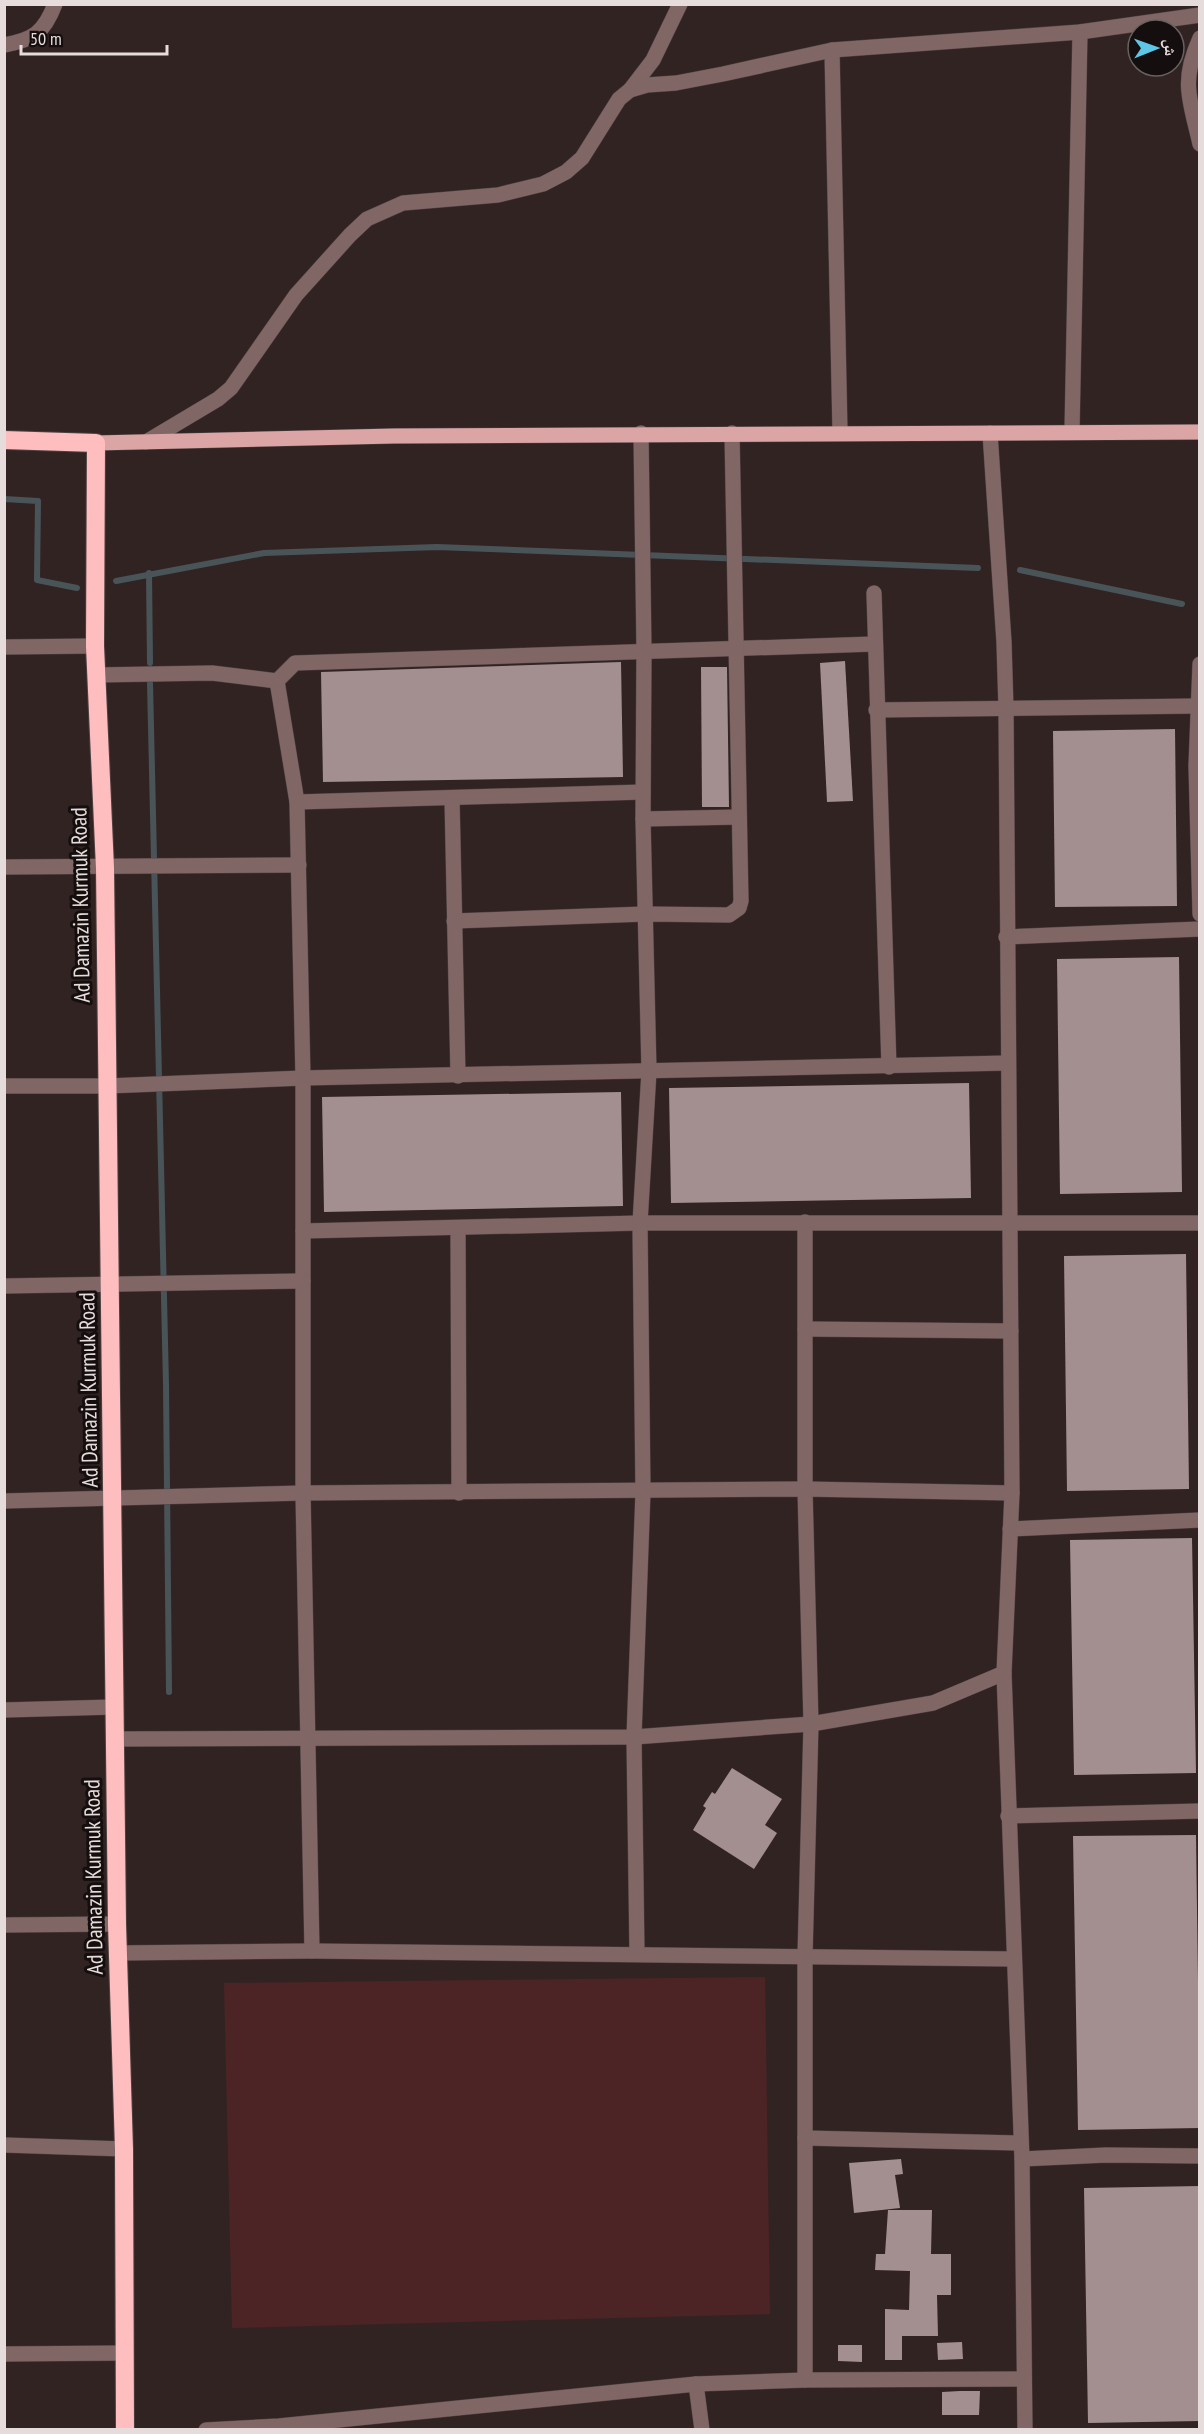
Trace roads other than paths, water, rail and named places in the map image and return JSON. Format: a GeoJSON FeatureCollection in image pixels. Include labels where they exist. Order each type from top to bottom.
{"type":"FeatureCollection","features":[{"type":"Feature","properties":{"kind":"highway"},"geometry":{"type":"LineString","coordinates":[[4,440],[96,443]]}},
{"type":"Feature","properties":{"kind":"highway","name":"Ad Damazin Kurmuk Road"},"geometry":{"type":"LineString","coordinates":[[96,443],[95,646],[105,868],[114,1500],[114,1739],[124,2149],[125,2430]]}},
{"type":"Feature","properties":{"kind":"main road"},"geometry":{"type":"LineString","coordinates":[[96,443],[641,433],[1200,432]]}},
{"type":"Feature","properties":{"kind":"street"},"geometry":{"type":"LineString","coordinates":[[4,45],[28,41],[44,27],[55,4]]}},
{"type":"Feature","properties":{"kind":"street"},"geometry":{"type":"LineString","coordinates":[[146,442],[218,399],[231,388],[296,295],[367,219],[403,204],[498,195],[543,184],[566,172],[582,158],[619,99],[630,90],[653,60],[680,4]]}},
{"type":"Feature","properties":{"kind":"street"},"geometry":{"type":"LineString","coordinates":[[630,90],[647,85],[676,83],[723,74],[832,50],[1080,32],[1200,15]]}},
{"type":"Feature","properties":{"kind":"street"},"geometry":{"type":"LineString","coordinates":[[1072,431],[1080,32]]}},
{"type":"Feature","properties":{"kind":"street"},"geometry":{"type":"LineString","coordinates":[[1200,38],[1191,58],[1187,88],[1200,144]]}},
{"type":"Feature","properties":{"kind":"street"},"geometry":{"type":"LineString","coordinates":[[832,50],[840,432]]}},
{"type":"Feature","properties":{"kind":"street"},"geometry":{"type":"LineString","coordinates":[[637,1954],[634,1737],[643,1492],[640,1223],[649,1071],[643,819],[644,651],[641,433]]}},
{"type":"Feature","properties":{"kind":"street"},"geometry":{"type":"LineString","coordinates":[[454,921],[734,913],[741,901],[732,433]]}},
{"type":"Feature","properties":{"kind":"street"},"geometry":{"type":"LineString","coordinates":[[990,433],[1004,642],[1006,709],[1012,1492],[1004,1673],[1013,1959],[1023,2159],[1024,2430]]}},
{"type":"Feature","properties":{"kind":"street"},"geometry":{"type":"LineString","coordinates":[[874,593],[873,644],[889,1067]]}},
{"type":"Feature","properties":{"kind":"street"},"geometry":{"type":"LineString","coordinates":[[277,681],[295,663],[873,644]]}},
{"type":"Feature","properties":{"kind":"street"},"geometry":{"type":"LineString","coordinates":[[4,647],[95,646]]}},
{"type":"Feature","properties":{"kind":"street"},"geometry":{"type":"LineString","coordinates":[[1200,664],[1196,766],[1200,914]]}},
{"type":"Feature","properties":{"kind":"street"},"geometry":{"type":"LineString","coordinates":[[96,675],[212,673],[277,681]]}},
{"type":"Feature","properties":{"kind":"street"},"geometry":{"type":"LineString","coordinates":[[277,681],[297,802],[299,865],[303,1078],[303,1493],[312,1951]]}},
{"type":"Feature","properties":{"kind":"street"},"geometry":{"type":"LineString","coordinates":[[876,710],[1198,706]]}},
{"type":"Feature","properties":{"kind":"street"},"geometry":{"type":"LineString","coordinates":[[297,802],[643,792]]}},
{"type":"Feature","properties":{"kind":"street"},"geometry":{"type":"LineString","coordinates":[[452,798],[458,1076]]}},
{"type":"Feature","properties":{"kind":"street"},"geometry":{"type":"LineString","coordinates":[[643,819],[739,817]]}},
{"type":"Feature","properties":{"kind":"street"},"geometry":{"type":"LineString","coordinates":[[4,867],[299,865]]}},
{"type":"Feature","properties":{"kind":"street"},"geometry":{"type":"LineString","coordinates":[[1006,937],[1200,929]]}},
{"type":"Feature","properties":{"kind":"street"},"geometry":{"type":"LineString","coordinates":[[4,1086],[107,1086],[303,1078],[1008,1063]]}},
{"type":"Feature","properties":{"kind":"street"},"geometry":{"type":"LineString","coordinates":[[303,1231],[640,1223],[1011,1221],[1200,1223]]}},
{"type":"Feature","properties":{"kind":"street"},"geometry":{"type":"LineString","coordinates":[[805,1222],[805,1490],[811,1724],[805,1957],[805,2380]]}},
{"type":"Feature","properties":{"kind":"street"},"geometry":{"type":"LineString","coordinates":[[458,1228],[459,1493]]}},
{"type":"Feature","properties":{"kind":"street"},"geometry":{"type":"LineString","coordinates":[[4,1286],[111,1282],[303,1281]]}},
{"type":"Feature","properties":{"kind":"street"},"geometry":{"type":"LineString","coordinates":[[805,1329],[1011,1331]]}},
{"type":"Feature","properties":{"kind":"street"},"geometry":{"type":"LineString","coordinates":[[4,1501],[114,1500],[303,1493],[805,1490],[1012,1492]]}},
{"type":"Feature","properties":{"kind":"street"},"geometry":{"type":"LineString","coordinates":[[1010,1528],[1200,1520]]}},
{"type":"Feature","properties":{"kind":"street"},"geometry":{"type":"LineString","coordinates":[[114,1739],[634,1737],[811,1724],[933,1703],[1004,1673]]}},
{"type":"Feature","properties":{"kind":"street"},"geometry":{"type":"LineString","coordinates":[[4,1710],[114,1707]]}},
{"type":"Feature","properties":{"kind":"street"},"geometry":{"type":"LineString","coordinates":[[1008,1816],[1200,1811]]}},
{"type":"Feature","properties":{"kind":"street"},"geometry":{"type":"LineString","coordinates":[[4,1925],[117,1924]]}},
{"type":"Feature","properties":{"kind":"street"},"geometry":{"type":"LineString","coordinates":[[118,1953],[312,1951],[1013,1959]]}},
{"type":"Feature","properties":{"kind":"street"},"geometry":{"type":"LineString","coordinates":[[805,2138],[1021,2143]]}},
{"type":"Feature","properties":{"kind":"street"},"geometry":{"type":"LineString","coordinates":[[4,2145],[124,2149]]}},
{"type":"Feature","properties":{"kind":"street"},"geometry":{"type":"LineString","coordinates":[[1023,2159],[1106,2155],[1200,2156]]}},
{"type":"Feature","properties":{"kind":"street"},"geometry":{"type":"LineString","coordinates":[[4,2354],[125,2353]]}},
{"type":"Feature","properties":{"kind":"street"},"geometry":{"type":"LineString","coordinates":[[207,2430],[279,2426],[696,2384],[805,2380],[1024,2379]]}},
{"type":"Feature","properties":{"kind":"street"},"geometry":{"type":"LineString","coordinates":[[696,2384],[702,2430]]}},
{"type":"Feature","properties":{"kind":"waterway"},"geometry":{"type":"LineString","coordinates":[[4,499],[38,501],[37,580],[77,588]]}},
{"type":"Feature","properties":{"kind":"waterway"},"geometry":{"type":"LineString","coordinates":[[116,581],[264,553],[437,547],[978,568]]}},
{"type":"Feature","properties":{"kind":"waterway"},"geometry":{"type":"LineString","coordinates":[[1020,570],[1182,604]]}},
{"type":"Feature","properties":{"kind":"waterway"},"geometry":{"type":"LineString","coordinates":[[149,573],[150,663]]}},
{"type":"Feature","properties":{"kind":"waterway"},"geometry":{"type":"LineString","coordinates":[[150,683],[166,1385],[169,1692]]}}]}
